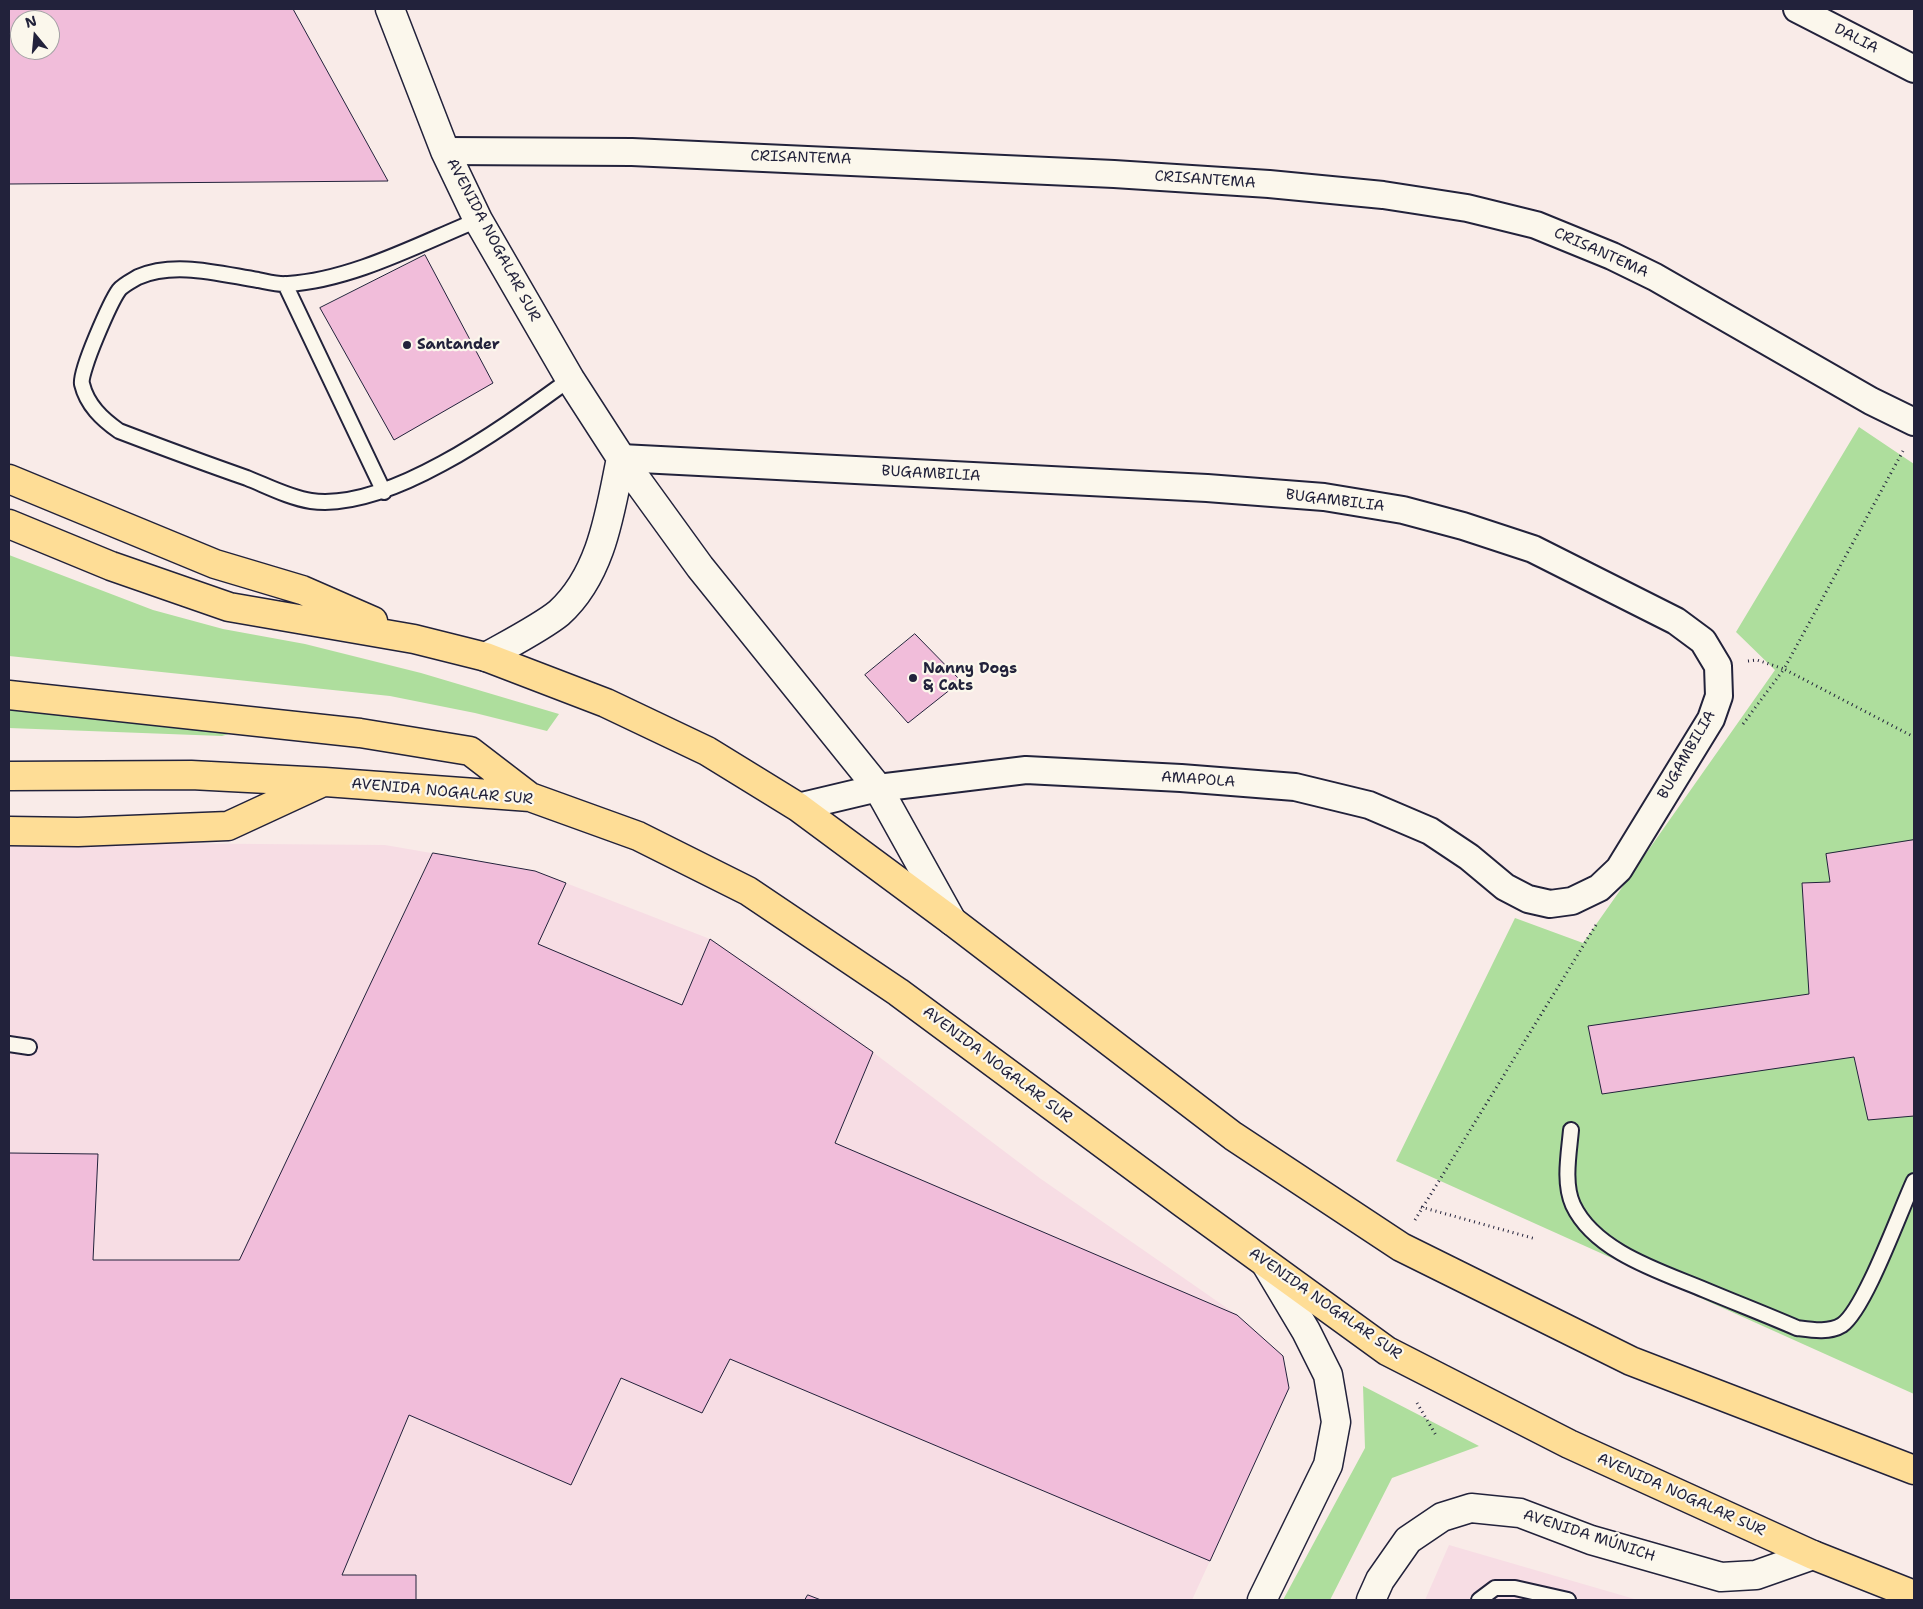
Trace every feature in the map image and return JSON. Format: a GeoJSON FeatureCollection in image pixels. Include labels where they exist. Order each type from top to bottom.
{"type":"FeatureCollection","features":[{"type":"Feature","properties":{"kind":"highway"},"geometry":{"type":"LineString","coordinates":[[9,479],[215,564],[302,590],[414,639]]}},
{"type":"Feature","properties":{"kind":"highway","name":"AVENIDA NOGALAR SUR"},"geometry":{"type":"LineString","coordinates":[[9,524],[111,566],[230,607],[414,639],[486,657],[606,703],[707,751],[798,807],[952,921],[1233,1136],[1401,1247],[1631,1361],[1914,1470]]}},
{"type":"Feature","properties":{"kind":"highway"},"geometry":{"type":"LineString","coordinates":[[9,694],[360,733],[470,751],[530,797]]}},
{"type":"Feature","properties":{"kind":"highway","name":"AVENIDA NOGALAR SUR"},"geometry":{"type":"LineString","coordinates":[[9,776],[191,774],[530,797],[638,836],[748,891],[898,992],[1266,1264],[1387,1350],[1569,1444],[1813,1555],[1914,1595]]}},
{"type":"Feature","properties":{"kind":"highway"},"geometry":{"type":"LineString","coordinates":[[9,831],[78,832],[228,826],[325,782]]}},
{"type":"Feature","properties":{"kind":"main road","name":"AVENIDA NOGALAR SUR"},"geometry":{"type":"LineString","coordinates":[[390,9],[445,152],[478,220],[570,379],[621,458],[700,567],[878,788],[952,921]]}},
{"type":"Feature","properties":{"kind":"main road"},"geometry":{"type":"LineString","coordinates":[[486,657],[558,613],[583,583],[603,540],[621,458]]}},
{"type":"Feature","properties":{"kind":"main road"},"geometry":{"type":"LineString","coordinates":[[1262,1600],[1328,1465],[1336,1422],[1328,1375],[1306,1331],[1266,1264]]}},
{"type":"Feature","properties":{"kind":"main road","name":"AVENIDA MÚNICH"},"geometry":{"type":"LineString","coordinates":[[1371,1600],[1380,1580],[1408,1540],[1442,1517],[1470,1508],[1520,1513],[1591,1540],[1722,1577],[1756,1575],[1813,1555]]}},
{"type":"Feature","properties":{"kind":"street","name":"DALIA"},"geometry":{"type":"LineString","coordinates":[[1797,9],[1914,69]]}},
{"type":"Feature","properties":{"kind":"street","name":"CRISANTEMA"},"geometry":{"type":"LineString","coordinates":[[445,152],[632,152],[1114,174],[1269,184],[1383,195],[1467,208],[1536,225],[1629,264],[1871,401],[1914,422]]}},
{"type":"Feature","properties":{"kind":"street","name":"BUGAMBILIA"},"geometry":{"type":"LineString","coordinates":[[621,458],[1217,489],[1324,497],[1402,510],[1463,526],[1533,549],[1676,621],[1703,641],[1718,666],[1719,696],[1712,719],[1619,869],[1599,888],[1572,901]]}},
{"type":"Feature","properties":{"kind":"street","name":"AMAPOLA"},"geometry":{"type":"LineString","coordinates":[[798,807],[878,788],[1026,770],[1181,778],[1295,787],[1369,806],[1430,831],[1469,857],[1505,887],[1528,899],[1550,904],[1572,901]]}},
{"type":"Feature","properties":{"kind":"lane"},"geometry":{"type":"LineString","coordinates":[[478,220],[348,272],[314,282],[285,284],[188,270],[165,270],[138,277],[120,289],[87,359],[81,382],[89,401],[102,420],[119,431],[311,501],[351,500],[384,492],[480,441],[570,379]]}},
{"type":"Feature","properties":{"kind":"lane"},"geometry":{"type":"LineString","coordinates":[[285,284],[384,492]]}},
{"type":"Feature","properties":{"kind":"lane"},"geometry":{"type":"LineString","coordinates":[[9,1044],[29,1047]]}},
{"type":"Feature","properties":{"kind":"lane"},"geometry":{"type":"LineString","coordinates":[[1571,1130],[1568,1179],[1573,1205],[1590,1229],[1608,1244],[1642,1264],[1797,1328],[1821,1331],[1842,1325],[1860,1305],[1914,1181]]}},
{"type":"Feature","properties":{"kind":"lane"},"geometry":{"type":"LineString","coordinates":[[1478,1600],[1495,1588],[1515,1588],[1568,1600]]}},
{"type":"Feature","properties":{"kind":"path"},"geometry":{"type":"LineString","coordinates":[[1738,732],[1784,669],[1905,447]]}},
{"type":"Feature","properties":{"kind":"path"},"geometry":{"type":"LineString","coordinates":[[1718,666],[1757,660],[1784,669],[1914,736]]}},
{"type":"Feature","properties":{"kind":"path"},"geometry":{"type":"LineString","coordinates":[[1401,1247],[1422,1207],[1600,920]]}},
{"type":"Feature","properties":{"kind":"path"},"geometry":{"type":"LineString","coordinates":[[1422,1207],[1536,1239]]}},
{"type":"Feature","properties":{"kind":"shaded area"},"geometry":{"type":"Polygon","coordinates":[[[9,842],[385,845],[535,871],[710,939],[821,1013],[1041,1179],[1237,1315],[1283,1356],[1289,1388],[1192,1600],[9,1600],[9,842]]]}},
{"type":"Feature","properties":{"kind":"shaded area"},"geometry":{"type":"Polygon","coordinates":[[[1449,1545],[1638,1600],[1425,1600],[1449,1545]]]}},
{"type":"Feature","properties":{"kind":"green space"},"geometry":{"type":"Polygon","coordinates":[[[1859,427],[1914,464],[1914,1394],[1396,1161],[1515,918],[1583,943],[1775,670],[1736,632],[1859,427]]]}},
{"type":"Feature","properties":{"kind":"green space"},"geometry":{"type":"Polygon","coordinates":[[[9,555],[153,610],[223,629],[305,644],[421,673],[559,714],[547,731],[475,713],[390,696],[9,656],[9,555]]]}},
{"type":"Feature","properties":{"kind":"green space"},"geometry":{"type":"Polygon","coordinates":[[[9,702],[258,725],[222,736],[9,728],[9,702]]]}},
{"type":"Feature","properties":{"kind":"green space"},"geometry":{"type":"Polygon","coordinates":[[[1363,1386],[1479,1446],[1392,1478],[1330,1600],[1283,1600],[1365,1448],[1363,1386]]]}},
{"type":"Feature","properties":{"kind":"building"},"geometry":{"type":"Polygon","coordinates":[[[9,9],[293,9],[388,181],[9,184],[9,9]]]}},
{"type":"Feature","properties":{"kind":"building","name":"Santander"},"geometry":{"type":"Polygon","coordinates":[[[425,255],[493,383],[394,440],[320,308],[425,255]]]}},
{"type":"Feature","properties":{"kind":"building","name":"Nanny Dogs & Cats"},"geometry":{"type":"Polygon","coordinates":[[[915,634],[961,681],[908,723],[865,675],[915,634]]]}},
{"type":"Feature","properties":{"kind":"building"},"geometry":{"type":"Polygon","coordinates":[[[1914,840],[1914,1116],[1868,1120],[1854,1057],[1602,1094],[1588,1026],[1809,994],[1802,883],[1830,882],[1826,854],[1914,840]]]}},
{"type":"Feature","properties":{"kind":"building"},"geometry":{"type":"Polygon","coordinates":[[[433,853],[535,871],[566,883],[538,944],[682,1005],[710,939],[873,1052],[835,1143],[1237,1315],[1283,1356],[1289,1388],[1210,1561],[730,1359],[702,1413],[621,1378],[571,1485],[409,1415],[342,1575],[416,1575],[416,1600],[9,1600],[9,1153],[98,1154],[93,1260],[239,1260],[433,853]]]}},
{"type":"Feature","properties":{"kind":"building"},"geometry":{"type":"Polygon","coordinates":[[[808,1595],[821,1600],[805,1600],[808,1595]]]}},
{"type":"Feature","properties":{"kind":"place","name":"Santander"},"geometry":{"type":"Point","coordinates":[407,345]}},
{"type":"Feature","properties":{"kind":"place","name":"Nanny Dogs & Cats"},"geometry":{"type":"Point","coordinates":[913,678]}}]}
